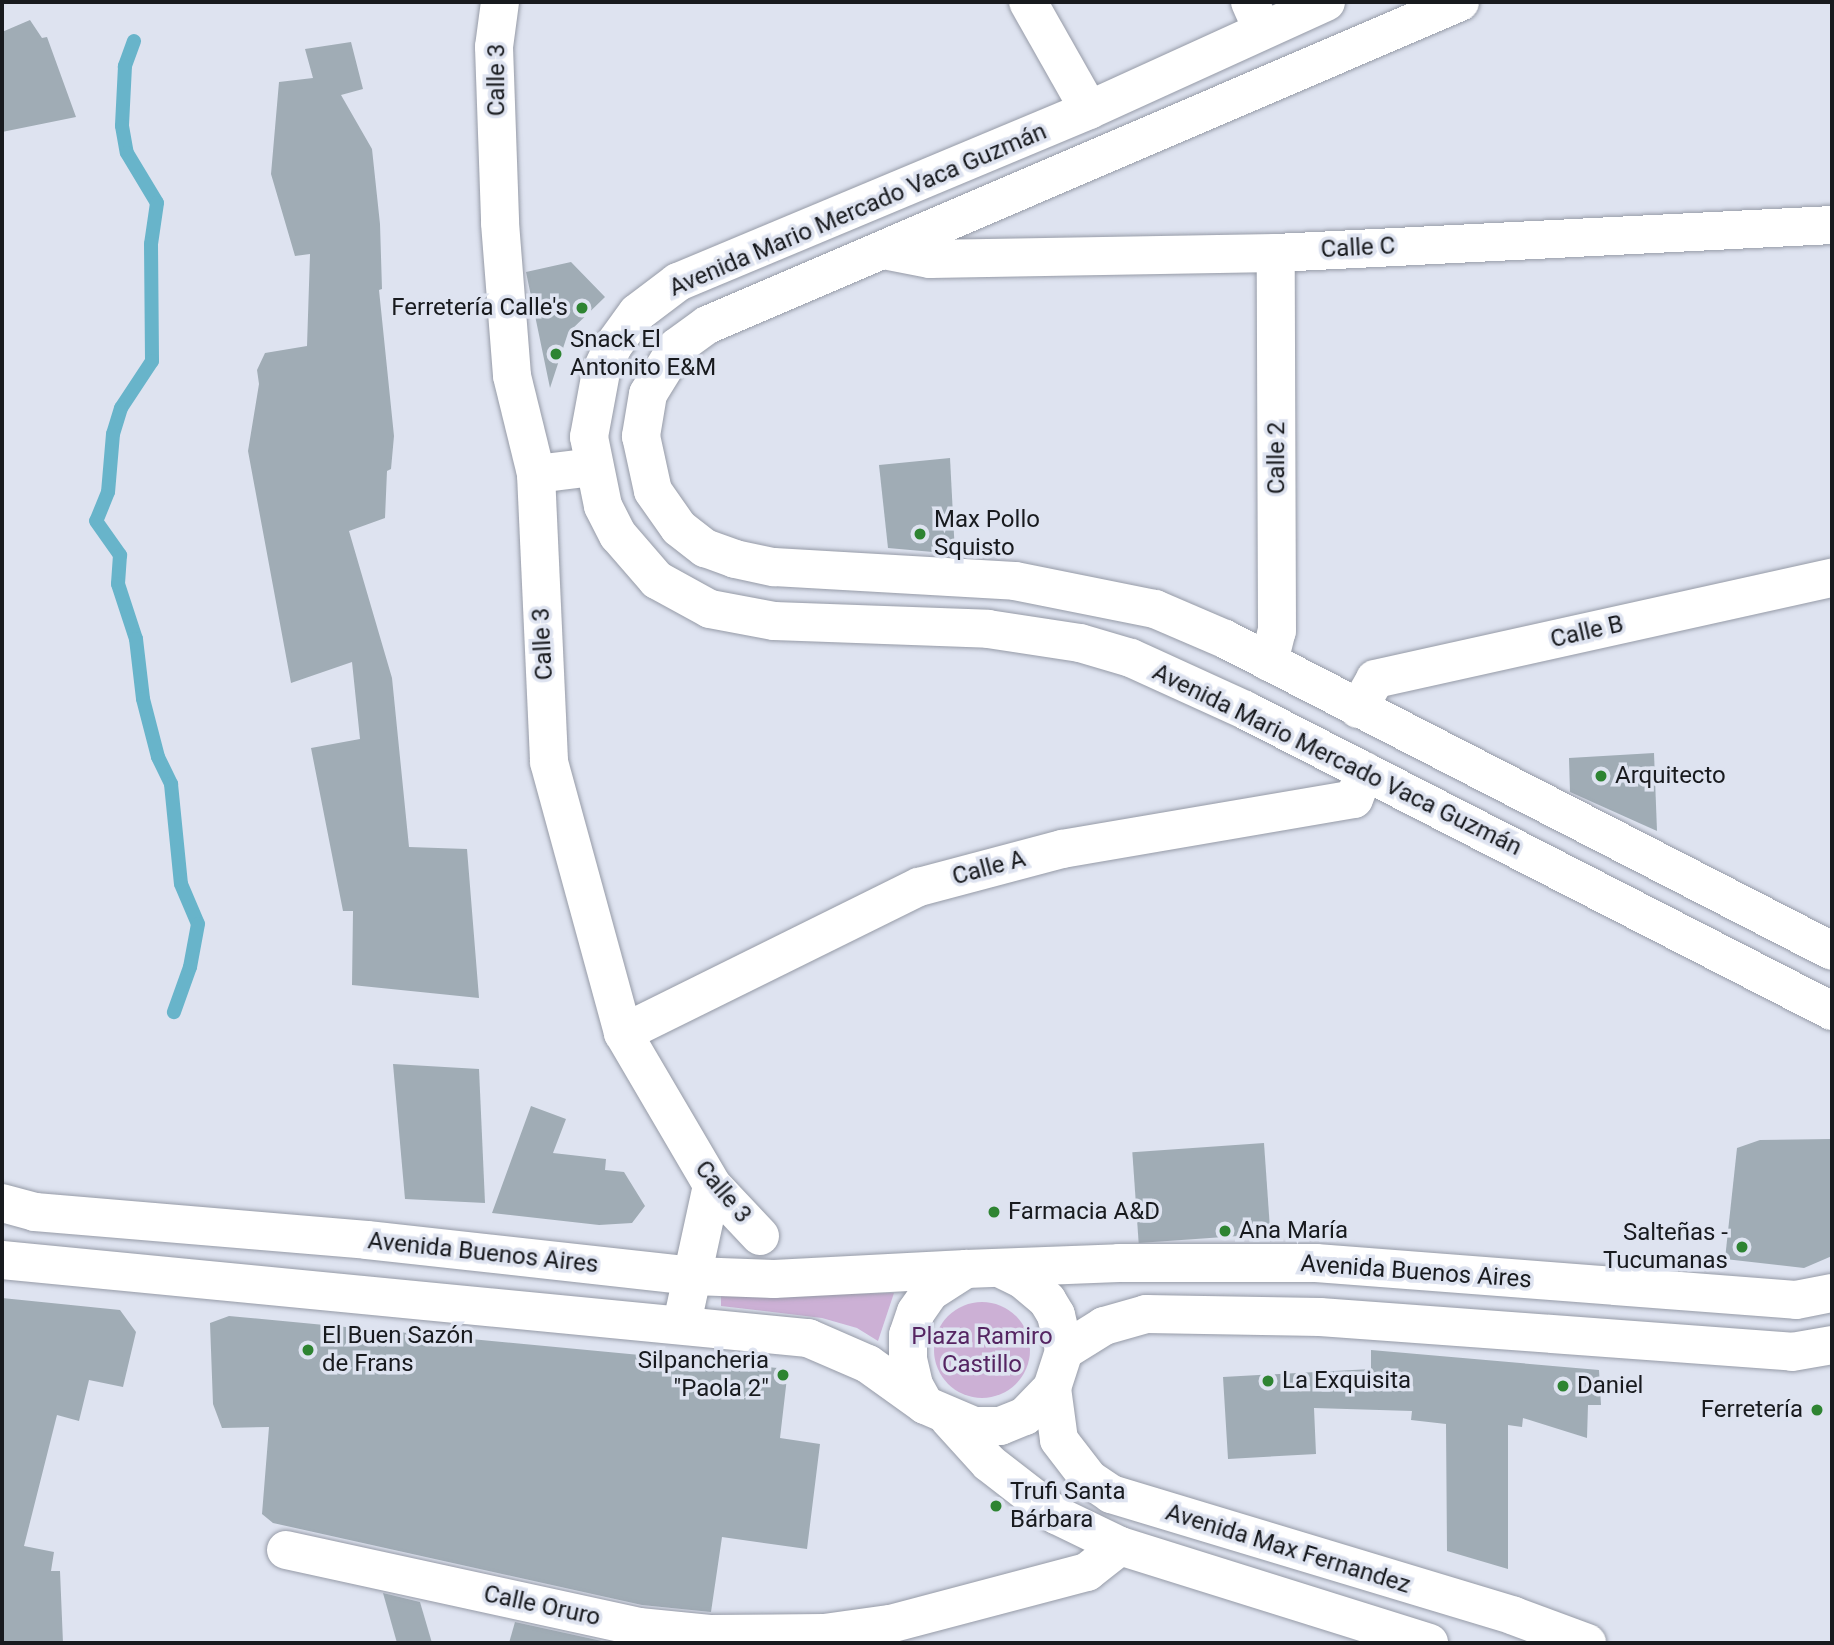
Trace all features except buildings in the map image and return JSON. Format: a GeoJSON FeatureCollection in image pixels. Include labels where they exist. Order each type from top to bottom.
{"type":"FeatureCollection","features":[{"type":"Feature","properties":{"kind":"main road","name":"Calle 3"},"geometry":{"type":"LineString","coordinates":[[500,2],[495,47],[500,223],[512,376],[536,474],[549,762],[623,1033],[712,1185],[760,1236]]}},
{"type":"Feature","properties":{"kind":"main road"},"geometry":{"type":"LineString","coordinates":[[1028,2],[1089,110],[1111,155]]}},
{"type":"Feature","properties":{"kind":"main road","name":"Avenida Mario Mercado Vaca Guzmán"},"geometry":{"type":"LineString","coordinates":[[1326,2],[1256,16],[1089,110],[678,282],[637,313],[612,346],[593,399],[589,437],[603,506],[637,560],[657,580],[710,610],[743,619],[988,629],[1080,643],[1131,659],[1245,710],[1832,1011]]}},
{"type":"Feature","properties":{"kind":"main road","name":"Avenida Mario Mercado Vaca Guzmán"},"geometry":{"type":"LineString","coordinates":[[1460,2],[1111,155],[707,325],[677,347],[648,394],[641,436],[643,459],[653,491],[679,528],[705,548],[735,559],[774,567],[1015,581],[1090,592],[1155,609],[1269,662],[1832,951]]}},
{"type":"Feature","properties":{"kind":"main road"},"geometry":{"type":"LineString","coordinates":[[865,202],[884,250]]}},
{"type":"Feature","properties":{"kind":"main road","name":"Calle C"},"geometry":{"type":"LineString","coordinates":[[884,250],[930,259],[1276,253],[1832,225]]}},
{"type":"Feature","properties":{"kind":"main road","name":"Calle 2"},"geometry":{"type":"LineString","coordinates":[[1245,710],[1269,662],[1277,631],[1276,253]]}},
{"type":"Feature","properties":{"kind":"main road"},"geometry":{"type":"LineString","coordinates":[[536,474],[643,459]]}},
{"type":"Feature","properties":{"kind":"main road","name":"Calle B"},"geometry":{"type":"LineString","coordinates":[[1357,709],[1375,679],[1832,578]]}},
{"type":"Feature","properties":{"kind":"main road","name":"Calle A"},"geometry":{"type":"LineString","coordinates":[[623,1033],[919,887],[1062,849],[1354,799],[1365,771]]}},
{"type":"Feature","properties":{"kind":"main road"},"geometry":{"type":"LineString","coordinates":[[682,1323],[712,1185]]}},
{"type":"Feature","properties":{"kind":"main road","name":"Avenida Buenos Aires"},"geometry":{"type":"LineString","coordinates":[[2,1203],[35,1212],[380,1241],[693,1276],[774,1279],[982,1268],[1316,1264],[1796,1300],[1832,1293]]}},
{"type":"Feature","properties":{"kind":"main road","name":"Avenida Buenos Aires"},"geometry":{"type":"LineString","coordinates":[[2,1260],[682,1323],[808,1338],[839,1348],[937,1412]]}},
{"type":"Feature","properties":{"kind":"main road"},"geometry":{"type":"LineString","coordinates":[[982,1268],[1022,1279],[1047,1300],[1056,1315],[1064,1351],[1052,1388],[1025,1416],[1000,1426],[974,1426],[937,1412],[914,1385],[908,1335],[916,1312],[930,1292],[982,1268]]}},
{"type":"Feature","properties":{"kind":"main road"},"geometry":{"type":"LineString","coordinates":[[1064,1351],[1104,1326],[1146,1314],[1320,1317],[1792,1352],[1832,1345]]}},
{"type":"Feature","properties":{"kind":"main road","name":"Avenida Max Fernandez"},"geometry":{"type":"LineString","coordinates":[[1052,1388],[1059,1440],[1090,1479],[1111,1494],[1583,1642]]}},
{"type":"Feature","properties":{"kind":"main road","name":"Avenida Max Fernandez"},"geometry":{"type":"LineString","coordinates":[[937,1412],[989,1463],[1056,1516],[1120,1546],[1429,1643]]}},
{"type":"Feature","properties":{"kind":"main road","name":"Calle Oruro"},"geometry":{"type":"LineString","coordinates":[[286,1550],[639,1627],[723,1634],[824,1633],[890,1624],[1087,1572],[1120,1546]]}},
{"type":"Feature","properties":{"kind":"green space"},"geometry":{"type":"Polygon","coordinates":[[[894,1293],[878,1341],[857,1328],[822,1318],[721,1306],[721,1296],[894,1293]]]}},
{"type":"Feature","properties":{"kind":"green space","name":"Plaza Ramiro Castillo"},"geometry":{"type":"Polygon","coordinates":[[[982,1302],[1000,1306],[1016,1316],[1026,1332],[1030,1350],[1026,1368],[1016,1384],[1000,1394],[982,1398],[964,1394],[948,1384],[938,1368],[934,1350],[938,1332],[948,1316],[964,1306],[982,1302]]]}},
{"type":"Feature","properties":{"kind":"waterway"},"geometry":{"type":"LineString","coordinates":[[134,41],[125,66],[122,126],[127,153],[157,203],[151,244],[152,361],[121,408],[113,434],[108,492],[96,521],[120,555],[118,584],[136,639],[143,699],[158,757],[171,784],[181,884],[198,924],[190,967],[174,1012]]}},
{"type":"Feature","properties":{"kind":"place","name":"Ferretería Calle's"},"geometry":{"type":"Point","coordinates":[582,308]}},
{"type":"Feature","properties":{"kind":"place","name":"Snack El Antonito E&M"},"geometry":{"type":"Point","coordinates":[556,354]}},
{"type":"Feature","properties":{"kind":"place","name":"Max Pollo Squisto"},"geometry":{"type":"Point","coordinates":[920,534]}},
{"type":"Feature","properties":{"kind":"place","name":"Arquitecto"},"geometry":{"type":"Point","coordinates":[1601,776]}},
{"type":"Feature","properties":{"kind":"place","name":"Farmacia A&D"},"geometry":{"type":"Point","coordinates":[994,1212]}},
{"type":"Feature","properties":{"kind":"place","name":"Ana María"},"geometry":{"type":"Point","coordinates":[1225,1231]}},
{"type":"Feature","properties":{"kind":"place","name":"Salteñas - Tucumanas"},"geometry":{"type":"Point","coordinates":[1742,1247]}},
{"type":"Feature","properties":{"kind":"place","name":"El Buen Sazón de Frans"},"geometry":{"type":"Point","coordinates":[308,1350]}},
{"type":"Feature","properties":{"kind":"place","name":"Silpancheria \"Paola 2\""},"geometry":{"type":"Point","coordinates":[783,1375]}},
{"type":"Feature","properties":{"kind":"place","name":"La Exquisita"},"geometry":{"type":"Point","coordinates":[1268,1381]}},
{"type":"Feature","properties":{"kind":"place","name":"Daniel"},"geometry":{"type":"Point","coordinates":[1563,1386]}},
{"type":"Feature","properties":{"kind":"place","name":"Ferretería"},"geometry":{"type":"Point","coordinates":[1817,1410]}},
{"type":"Feature","properties":{"kind":"place","name":"Trufi Santa Bárbara"},"geometry":{"type":"Point","coordinates":[996,1506]}}]}
